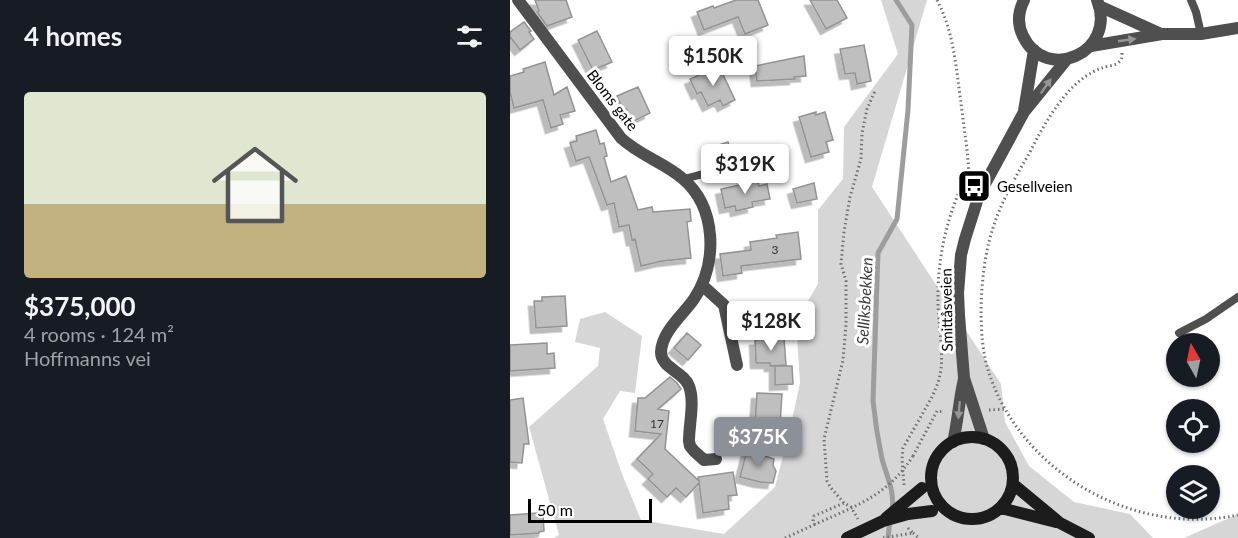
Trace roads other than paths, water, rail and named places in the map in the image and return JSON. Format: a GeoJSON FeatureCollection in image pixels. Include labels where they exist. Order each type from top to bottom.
{"type":"FeatureCollection","features":[{"type":"Feature","properties":{"kind":"main road"},"geometry":{"type":"LineString","coordinates":[[884,520],[926,484],[937,457],[953,442],[968,437],[984,439],[999,447],[1012,468],[1013,484],[1001,508],[988,516],[974,519],[959,517],[946,510],[926,484]]}},
{"type":"Feature","properties":{"kind":"main road"},"geometry":{"type":"LineString","coordinates":[[1013,484],[1060,524]]}},
{"type":"Feature","properties":{"kind":"main road"},"geometry":{"type":"LineString","coordinates":[[1001,508],[1060,524],[1089,538]]}},
{"type":"Feature","properties":{"kind":"main road"},"geometry":{"type":"LineString","coordinates":[[847,538],[884,520],[908,514],[946,510]]}},
{"type":"Feature","properties":{"kind":"street","name":"Bloms gate"},"geometry":{"type":"LineString","coordinates":[[518,0],[621,138],[635,150],[669,168],[684,179],[700,201],[706,215],[710,258],[702,285],[694,300],[670,329],[661,351],[665,363],[684,377],[690,390],[688,441],[690,446],[704,460],[716,459]]}},
{"type":"Feature","properties":{"kind":"street"},"geometry":{"type":"LineString","coordinates":[[1024,0],[1019,12],[1019,23],[1027,43],[1034,50],[1058,60],[1067,59],[1091,46],[1100,28],[1101,14],[1098,3]]}},
{"type":"Feature","properties":{"kind":"street"},"geometry":{"type":"LineString","coordinates":[[1098,3],[1162,34]]}},
{"type":"Feature","properties":{"kind":"street"},"geometry":{"type":"LineString","coordinates":[[1091,46],[1162,34],[1201,34],[1238,28]]}},
{"type":"Feature","properties":{"kind":"street","name":"Smittåsveien"},"geometry":{"type":"LineString","coordinates":[[1024,112],[1034,50]]}},
{"type":"Feature","properties":{"kind":"street","name":"Smittåsveien"},"geometry":{"type":"LineString","coordinates":[[984,439],[964,378],[958,293],[961,255],[979,195],[1024,112],[1067,59]]}},
{"type":"Feature","properties":{"kind":"street"},"geometry":{"type":"LineString","coordinates":[[702,285],[724,304],[737,365]]}},
{"type":"Feature","properties":{"kind":"street","name":"Smittåsveien"},"geometry":{"type":"LineString","coordinates":[[953,442],[964,378]]}},
{"type":"Feature","properties":{"kind":"lane"},"geometry":{"type":"LineString","coordinates":[[1191,0],[1201,34]]}},
{"type":"Feature","properties":{"kind":"lane"},"geometry":{"type":"LineString","coordinates":[[684,179],[760,159]]}},
{"type":"Feature","properties":{"kind":"lane"},"geometry":{"type":"LineString","coordinates":[[1179,333],[1206,320],[1238,297]]}},
{"type":"Feature","properties":{"kind":"waterway","name":"Selliksbekken"},"geometry":{"type":"LineString","coordinates":[[892,510],[891,491],[882,459],[873,401],[878,253],[897,219],[908,110],[912,25],[896,0]]}},
{"type":"Feature","properties":{"kind":"waterway","name":"Selliksbekken"},"geometry":{"type":"LineString","coordinates":[[888,538],[890,520]]}},
{"type":"Feature","properties":{"kind":"place","name":"Gesellveien"},"geometry":{"type":"Point","coordinates":[974,186]}}]}
